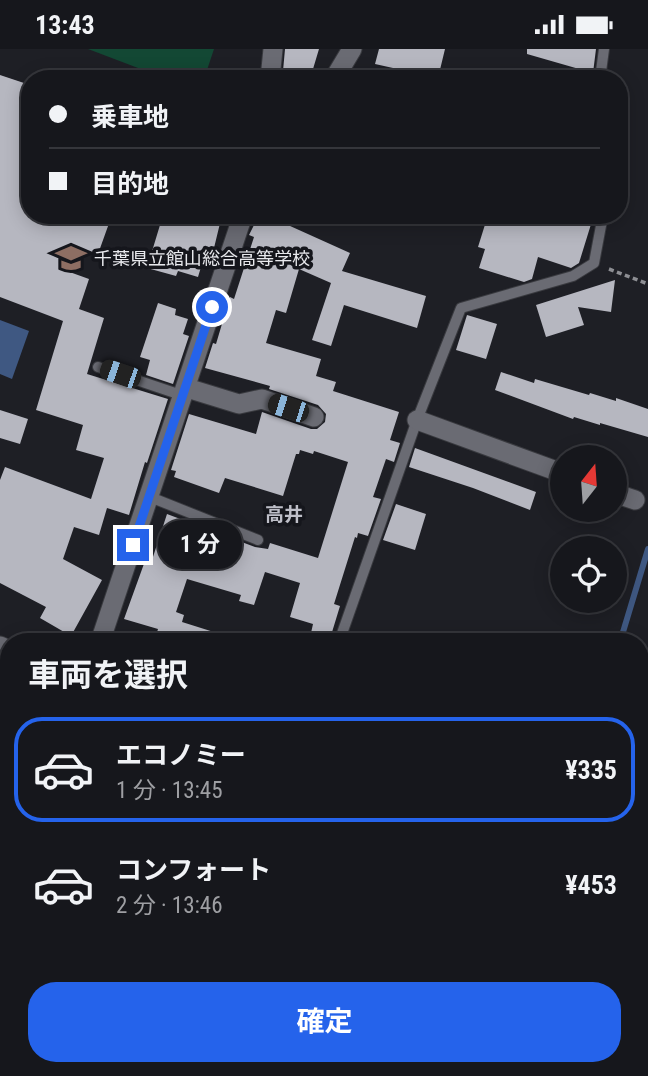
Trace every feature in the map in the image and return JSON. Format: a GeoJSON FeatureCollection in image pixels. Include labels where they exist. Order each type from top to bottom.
{"type":"FeatureCollection","features":[{"type":"Feature","properties":{"kind":"street"},"geometry":{"type":"LineString","coordinates":[[271,70],[273,49]]}},
{"type":"Feature","properties":{"kind":"street"},"geometry":{"type":"LineString","coordinates":[[339,70],[352,49]]}},
{"type":"Feature","properties":{"kind":"street"},"geometry":{"type":"LineString","coordinates":[[103,633],[240,224]]}},
{"type":"Feature","properties":{"kind":"street"},"geometry":{"type":"LineString","coordinates":[[185,392],[239,404],[262,399],[314,417]]}},
{"type":"Feature","properties":{"kind":"street"},"geometry":{"type":"LineString","coordinates":[[417,420],[550,469]]}},
{"type":"Feature","properties":{"kind":"street"},"geometry":{"type":"LineString","coordinates":[[627,497],[635,500]]}},
{"type":"Feature","properties":{"kind":"lane"},"geometry":{"type":"LineString","coordinates":[[601,70],[604,49]]}},
{"type":"Feature","properties":{"kind":"lane"},"geometry":{"type":"LineString","coordinates":[[342,633],[417,420],[461,308],[573,276],[594,263],[601,224]]}},
{"type":"Feature","properties":{"kind":"lane"},"geometry":{"type":"LineString","coordinates":[[98,367],[185,392]]}},
{"type":"Feature","properties":{"kind":"lane"},"geometry":{"type":"LineString","coordinates":[[150,497],[258,540]]}},
{"type":"Feature","properties":{"kind":"path"},"geometry":{"type":"LineString","coordinates":[[594,263],[648,283]]}},
{"type":"Feature","properties":{"kind":"green space"},"geometry":{"type":"Polygon","coordinates":[[[88,49],[214,49],[207,70],[143,70],[88,49]]]}},
{"type":"Feature","properties":{"kind":"water"},"geometry":{"type":"Polygon","coordinates":[[[0,320],[29,331],[12,379],[0,374],[0,320]]]}},
{"type":"Feature","properties":{"kind":"building"},"geometry":{"type":"Polygon","coordinates":[[[285,49],[319,49],[313,70],[283,70],[285,49]]]}},
{"type":"Feature","properties":{"kind":"building"},"geometry":{"type":"Polygon","coordinates":[[[379,49],[445,49],[440,70],[402,70],[375,64],[379,49]]]}},
{"type":"Feature","properties":{"kind":"building"},"geometry":{"type":"Polygon","coordinates":[[[527,49],[596,49],[593,70],[583,70],[527,54],[527,49]]]}},
{"type":"Feature","properties":{"kind":"building"},"geometry":{"type":"Polygon","coordinates":[[[0,75],[21,82],[21,224],[109,224],[98,254],[72,246],[64,270],[89,279],[79,309],[104,318],[87,374],[168,399],[129,515],[107,508],[99,535],[74,527],[63,559],[102,580],[73,633],[66,633],[40,618],[46,607],[0,583],[0,480],[5,467],[91,499],[104,458],[76,450],[83,425],[36,410],[63,321],[0,297],[0,75]]]}},
{"type":"Feature","properties":{"kind":"building"},"geometry":{"type":"Polygon","coordinates":[[[160,224],[220,224],[214,248],[207,247],[198,277],[178,271],[176,276],[147,268],[160,224]]]}},
{"type":"Feature","properties":{"kind":"building"},"geometry":{"type":"Polygon","coordinates":[[[254,224],[286,224],[350,253],[342,271],[426,296],[417,328],[344,305],[331,346],[312,340],[331,283],[299,269],[286,313],[276,310],[266,343],[321,359],[316,376],[336,382],[333,391],[399,412],[390,440],[400,443],[394,462],[386,459],[373,497],[381,499],[368,536],[358,533],[357,538],[355,537],[334,604],[340,606],[332,633],[311,633],[313,624],[290,617],[300,583],[265,572],[254,605],[239,601],[241,595],[187,579],[176,612],[184,615],[182,622],[217,633],[157,633],[158,629],[124,619],[145,561],[151,563],[167,514],[255,547],[268,549],[270,543],[318,558],[348,462],[314,451],[313,454],[300,450],[299,454],[296,454],[283,496],[225,478],[219,493],[174,477],[176,471],[171,470],[189,414],[256,434],[262,412],[311,429],[317,429],[325,422],[326,414],[318,405],[269,389],[270,386],[205,368],[213,343],[216,344],[230,297],[234,299],[254,237],[249,235],[254,224]]]}},
{"type":"Feature","properties":{"kind":"building"},"geometry":{"type":"Polygon","coordinates":[[[485,224],[591,224],[579,263],[571,268],[538,257],[532,279],[524,282],[479,268],[485,249],[478,247],[485,224]]]}},
{"type":"Feature","properties":{"kind":"building"},"geometry":{"type":"Polygon","coordinates":[[[615,280],[611,312],[578,307],[584,325],[546,337],[536,305],[615,280]]]}},
{"type":"Feature","properties":{"kind":"building"},"geometry":{"type":"Polygon","coordinates":[[[158,303],[176,309],[175,315],[188,319],[183,334],[189,336],[173,384],[146,375],[150,360],[140,357],[158,303]]]}},
{"type":"Feature","properties":{"kind":"building"},"geometry":{"type":"Polygon","coordinates":[[[467,315],[497,324],[486,359],[456,350],[467,315]]]}},
{"type":"Feature","properties":{"kind":"building"},"geometry":{"type":"Polygon","coordinates":[[[501,372],[534,383],[535,379],[589,395],[590,393],[616,401],[616,398],[648,409],[648,437],[600,423],[574,417],[573,419],[495,390],[501,372]]]}},
{"type":"Feature","properties":{"kind":"building"},"geometry":{"type":"Polygon","coordinates":[[[0,410],[28,419],[20,444],[0,438],[0,410]]]}},
{"type":"Feature","properties":{"kind":"building"},"geometry":{"type":"Polygon","coordinates":[[[415,448],[536,492],[530,510],[409,467],[415,448]]]}},
{"type":"Feature","properties":{"kind":"building"},"geometry":{"type":"Polygon","coordinates":[[[396,504],[426,514],[415,550],[383,540],[396,504]]]}},
{"type":"Feature","properties":{"kind":"waterway"},"geometry":{"type":"LineString","coordinates":[[623,633],[648,549]]}},
{"type":"Feature","properties":{"kind":"place","name":"千葉県立館山総合高等学校"},"geometry":{"type":"Point","coordinates":[71,258]}},
{"type":"Feature","properties":{"kind":"district","name":"高井"},"geometry":{"type":"Point","coordinates":[284,514]}},
{"type":"Feature","properties":{"kind":"route"},"geometry":{"type":"LineString","coordinates":[[133,545],[212,307]]}}]}
